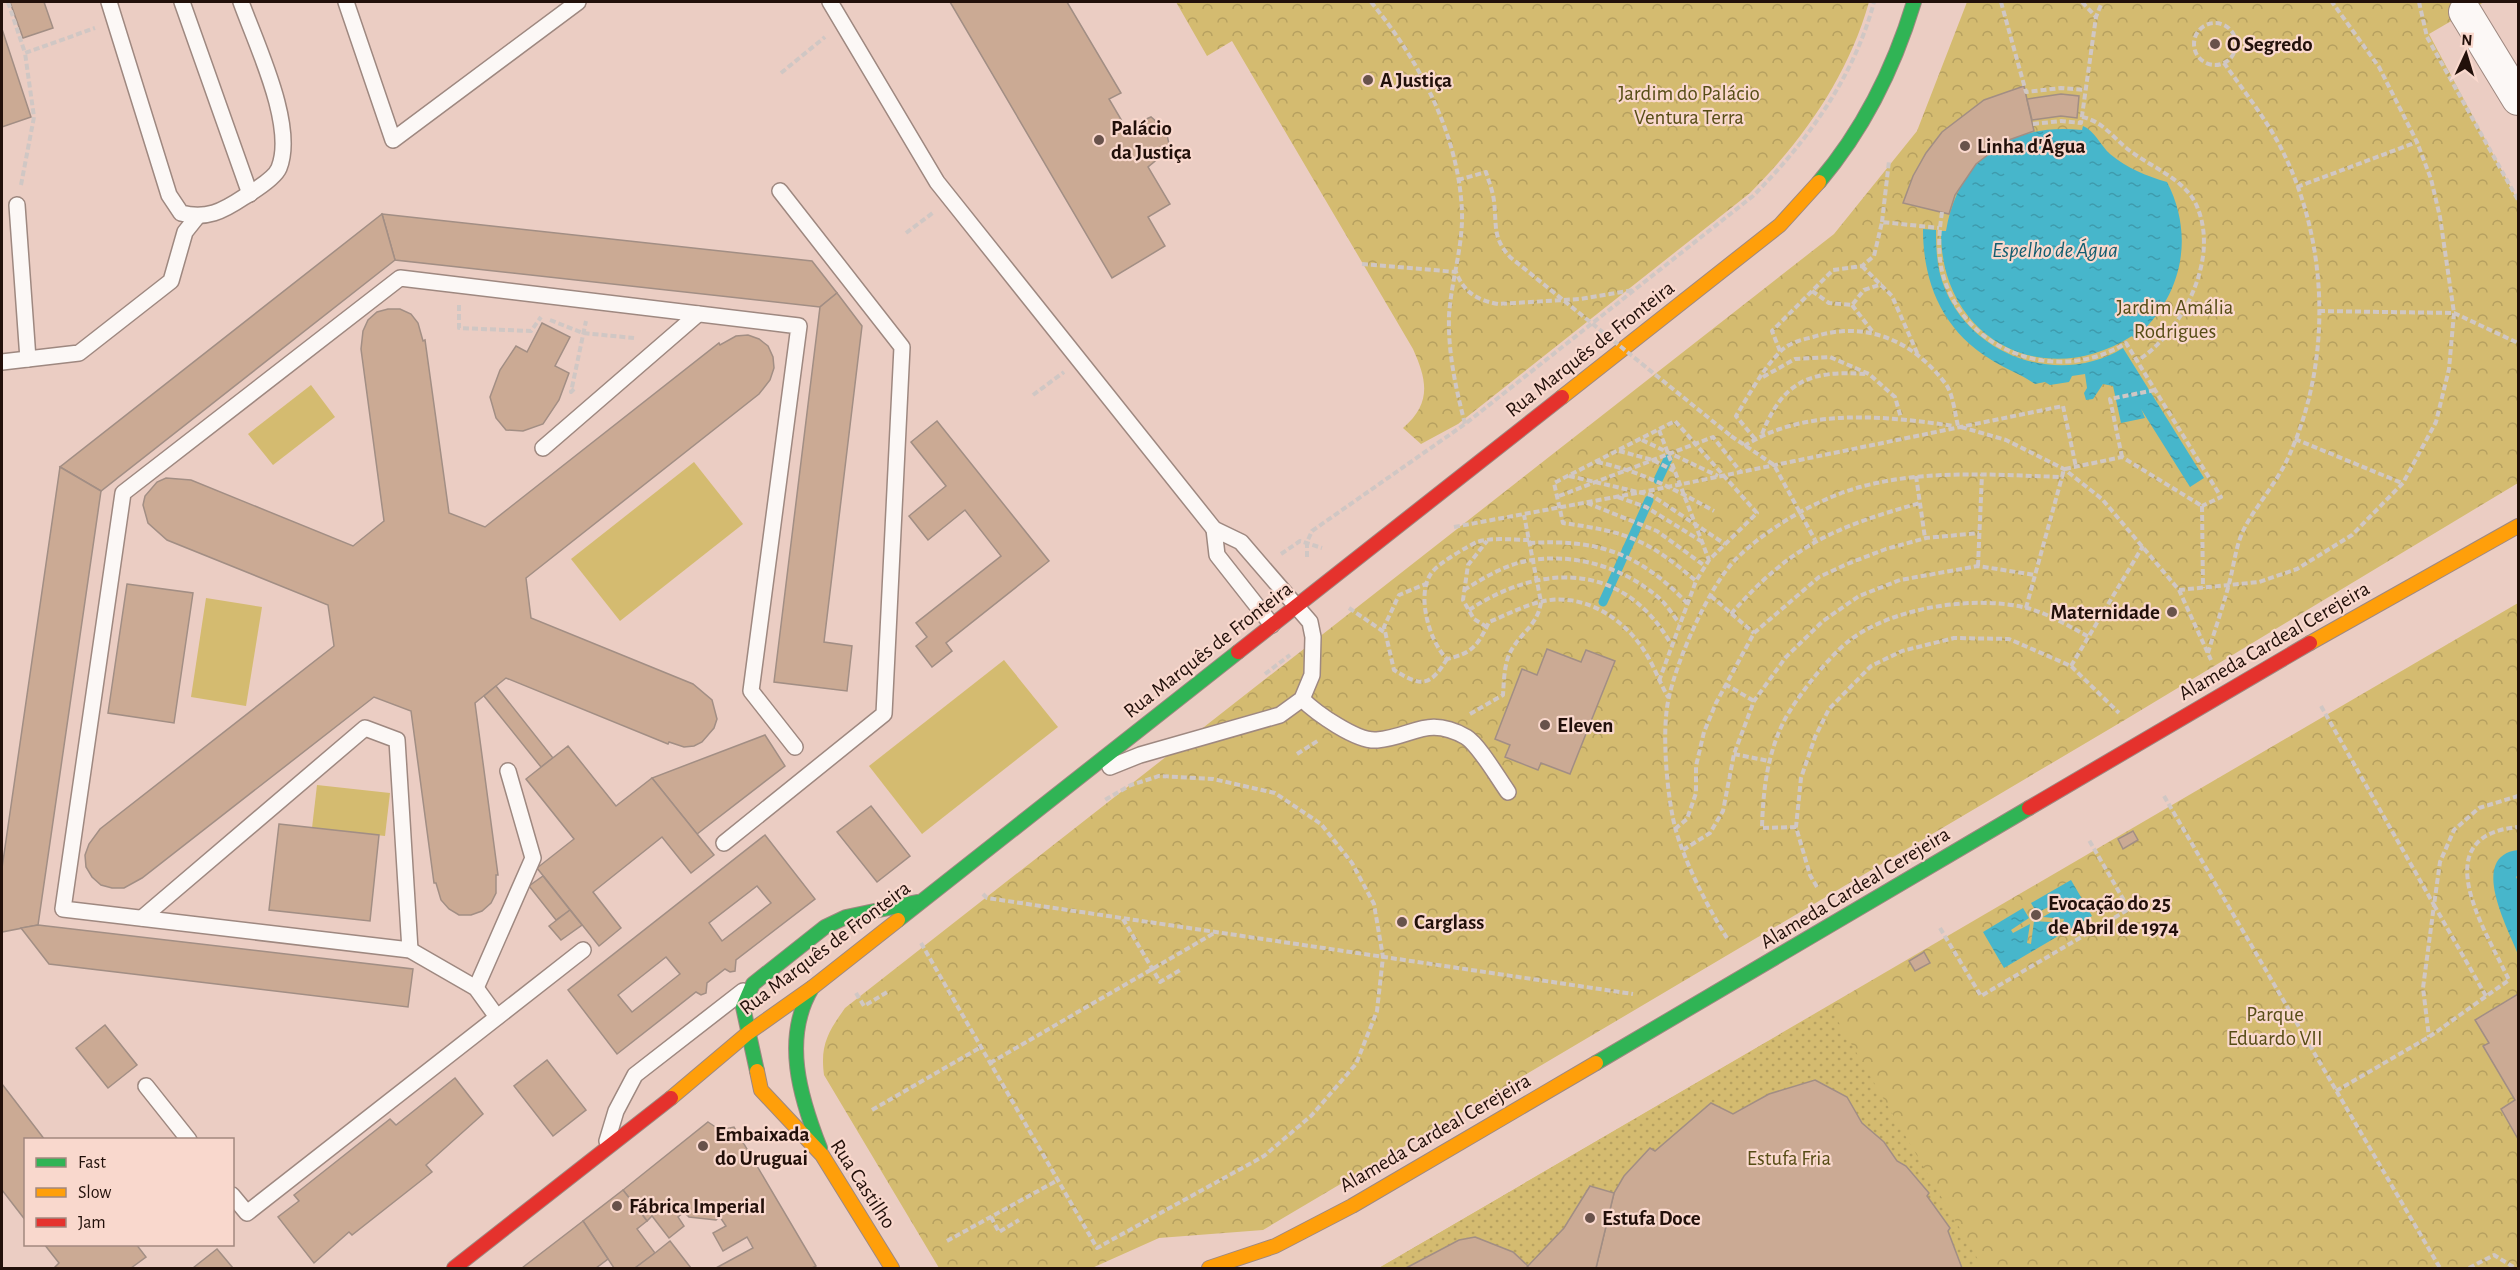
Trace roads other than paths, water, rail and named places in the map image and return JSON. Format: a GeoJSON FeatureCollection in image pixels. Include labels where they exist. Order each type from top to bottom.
{"type":"FeatureCollection","features":[{"type":"Feature","properties":{"kind":"main road","name":"Rua Marquês de Fronteira"},"geometry":{"type":"LineString","coordinates":[[454,1269],[681,1090],[748,1033],[813,987],[932,894],[1780,225],[1809,195],[1859,130],[1896,56],[1914,2]]}},
{"type":"Feature","properties":{"kind":"main road","name":"Alameda Cardeal Cerejeira"},"geometry":{"type":"LineString","coordinates":[[1209,1269],[1275,1246],[1352,1206],[2303,647],[2517,526]]}},
{"type":"Feature","properties":{"kind":"main road","name":"Rua Castilho"},"geometry":{"type":"LineString","coordinates":[[892,1269],[822,1155],[767,1096],[758,1081],[744,1000],[753,984],[835,921],[867,911],[912,904],[932,894]]}},
{"type":"Feature","properties":{"kind":"main road"},"geometry":{"type":"LineString","coordinates":[[813,987],[801,1005],[795,1039],[799,1073],[822,1155]]}},
{"type":"Feature","properties":{"kind":"main road"},"geometry":{"type":"LineString","coordinates":[[681,1090],[701,1082],[717,1079]]}},
{"type":"Feature","properties":{"kind":"main road"},"geometry":{"type":"LineString","coordinates":[[748,1089],[767,1096]]}},
{"type":"Feature","properties":{"kind":"street"},"geometry":{"type":"LineString","coordinates":[[2465,12],[2518,99]]}},
{"type":"Feature","properties":{"kind":"lane"},"geometry":{"type":"LineString","coordinates":[[109,2],[170,195],[181,213],[197,218],[221,212],[250,194],[278,170],[285,143],[283,122],[241,2]]}},
{"type":"Feature","properties":{"kind":"lane"},"geometry":{"type":"LineString","coordinates":[[182,2],[250,194]]}},
{"type":"Feature","properties":{"kind":"lane"},"geometry":{"type":"LineString","coordinates":[[346,2],[393,140],[578,2]]}},
{"type":"Feature","properties":{"kind":"lane"},"geometry":{"type":"LineString","coordinates":[[830,2],[937,182],[1214,529],[1241,542],[1310,622],[1313,637],[1312,675],[1302,699],[1280,715],[1140,755],[1089,776],[1062,792]]}},
{"type":"Feature","properties":{"kind":"lane"},"geometry":{"type":"LineString","coordinates":[[724,843],[884,714],[902,347],[780,191]]}},
{"type":"Feature","properties":{"kind":"lane"},"geometry":{"type":"LineString","coordinates":[[17,205],[28,359]]}},
{"type":"Feature","properties":{"kind":"lane"},"geometry":{"type":"LineString","coordinates":[[2,362],[79,353],[171,280],[185,231],[197,218]]}},
{"type":"Feature","properties":{"kind":"lane"},"geometry":{"type":"LineString","coordinates":[[497,1017],[476,988],[410,950],[63,909],[123,493],[400,278],[799,326],[751,691],[795,747]]}},
{"type":"Feature","properties":{"kind":"lane"},"geometry":{"type":"LineString","coordinates":[[543,448],[698,314]]}},
{"type":"Feature","properties":{"kind":"lane"},"geometry":{"type":"LineString","coordinates":[[1214,529],[1217,555],[1272,625]]}},
{"type":"Feature","properties":{"kind":"lane"},"geometry":{"type":"LineString","coordinates":[[1302,699],[1332,724],[1376,741],[1410,730],[1437,726],[1468,738],[1508,792]]}},
{"type":"Feature","properties":{"kind":"lane"},"geometry":{"type":"LineString","coordinates":[[142,918],[365,728],[397,740],[410,950]]}},
{"type":"Feature","properties":{"kind":"lane"},"geometry":{"type":"LineString","coordinates":[[476,988],[533,858],[508,771]]}},
{"type":"Feature","properties":{"kind":"lane"},"geometry":{"type":"LineString","coordinates":[[234,1197],[247,1213],[583,950]]}},
{"type":"Feature","properties":{"kind":"lane"},"geometry":{"type":"LineString","coordinates":[[604,1149],[616,1111],[635,1075],[760,978]]}},
{"type":"Feature","properties":{"kind":"lane"},"geometry":{"type":"LineString","coordinates":[[146,1086],[187,1138]]}},
{"type":"Feature","properties":{"kind":"water","name":"Espelho de Água"},"geometry":{"type":"Polygon","coordinates":[[[2083,126],[2091,131],[2110,154],[2123,163],[2167,182],[2176,203],[2181,225],[2182,246],[2179,266],[2173,287],[2163,305],[2134,339],[2132,336],[2098,352],[2064,359],[2032,356],[2002,345],[1977,326],[1958,301],[1945,269],[1941,231],[1946,231],[1952,206],[1962,184],[1976,165],[1992,150],[2011,139],[2032,132],[2056,129],[2082,130],[2083,126]]]}},
{"type":"Feature","properties":{"kind":"water"},"geometry":{"type":"Polygon","coordinates":[[[1923,229],[1936,230],[1940,275],[1958,313],[1976,332],[1997,348],[2021,359],[2046,364],[2073,365],[2098,359],[2123,348],[2204,478],[2190,487],[2141,409],[2145,418],[2121,423],[2113,386],[2103,384],[2093,399],[2086,400],[2085,374],[2072,376],[2069,382],[2050,385],[2045,382],[2035,384],[1996,363],[1974,347],[1948,320],[1939,304],[1927,268],[1923,229]]]}},
{"type":"Feature","properties":{"kind":"water"},"geometry":{"type":"Polygon","coordinates":[[[2518,850],[2518,875],[2516,877],[2518,881],[2518,954],[2500,911],[2493,879],[2496,865],[2503,855],[2518,850]]]}},
{"type":"Feature","properties":{"kind":"water"},"geometry":{"type":"Polygon","coordinates":[[[2071,880],[2092,916],[2004,968],[1983,932],[2023,908],[2029,918],[2011,930],[2013,933],[2030,924],[2027,943],[2031,944],[2034,921],[2063,923],[2064,919],[2043,917],[2058,908],[2056,903],[2037,913],[2031,903],[2071,880]]]}},
{"type":"Feature","properties":{"kind":"waterway"},"geometry":{"type":"LineString","coordinates":[[1658,480],[1668,459]]}},
{"type":"Feature","properties":{"kind":"waterway"},"geometry":{"type":"LineString","coordinates":[[1603,602],[1649,500]]}},
{"type":"Feature","properties":{"kind":"place","name":"O Segredo"},"geometry":{"type":"Point","coordinates":[2215,44]}},
{"type":"Feature","properties":{"kind":"place","name":"A Justiça"},"geometry":{"type":"Point","coordinates":[1368,80]}},
{"type":"Feature","properties":{"kind":"place","name":"Palácio da Justiça"},"geometry":{"type":"Point","coordinates":[1099,140]}},
{"type":"Feature","properties":{"kind":"place","name":"Linha d'Água"},"geometry":{"type":"Point","coordinates":[1965,146]}},
{"type":"Feature","properties":{"kind":"place","name":"Maternidade"},"geometry":{"type":"Point","coordinates":[2172,612]}},
{"type":"Feature","properties":{"kind":"place","name":"Eleven"},"geometry":{"type":"Point","coordinates":[1545,725]}},
{"type":"Feature","properties":{"kind":"place","name":"Evocação do 25 de Abril de 1974"},"geometry":{"type":"Point","coordinates":[2036,915]}},
{"type":"Feature","properties":{"kind":"place","name":"Carglass"},"geometry":{"type":"Point","coordinates":[1402,922]}},
{"type":"Feature","properties":{"kind":"place","name":"Embaixada do Uruguai"},"geometry":{"type":"Point","coordinates":[703,1146]}},
{"type":"Feature","properties":{"kind":"place","name":"Fábrica Imperial"},"geometry":{"type":"Point","coordinates":[617,1206]}},
{"type":"Feature","properties":{"kind":"place","name":"Estufa Doce"},"geometry":{"type":"Point","coordinates":[1590,1218]}},
{"type":"Feature","properties":{"kind":"park label","name":"Jardim do Palácio Ventura Terra"},"geometry":{"type":"Point","coordinates":[1689,105]}},
{"type":"Feature","properties":{"kind":"park label","name":"Jardim Amália Rodrigues"},"geometry":{"type":"Point","coordinates":[2175,319]}},
{"type":"Feature","properties":{"kind":"park label","name":"Parque Eduardo VII"},"geometry":{"type":"Point","coordinates":[2275,1026]}},
{"type":"Feature","properties":{"kind":"park label","name":"Estufa Fria"},"geometry":{"type":"Point","coordinates":[1789,1158]}}]}
